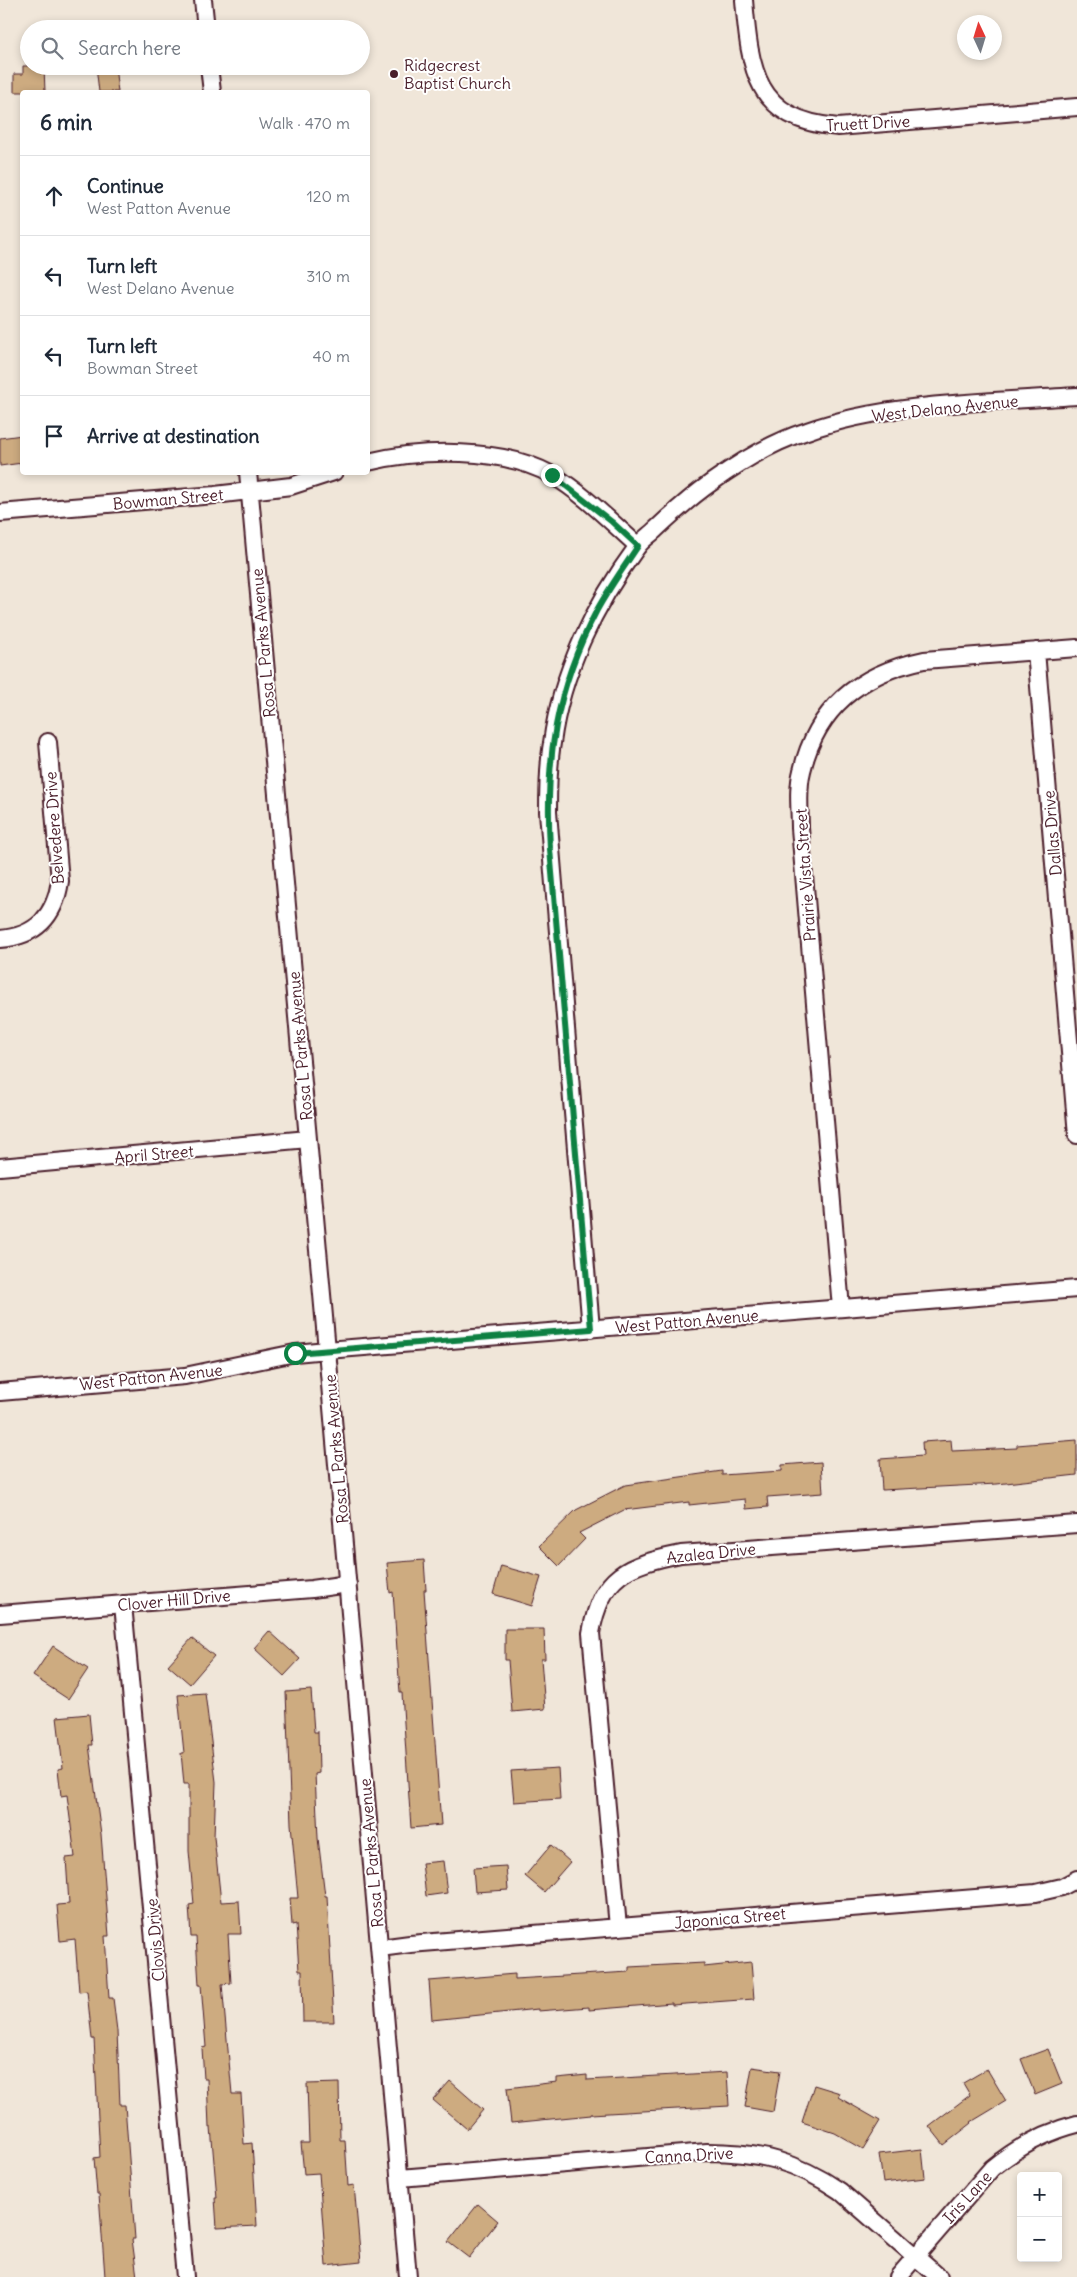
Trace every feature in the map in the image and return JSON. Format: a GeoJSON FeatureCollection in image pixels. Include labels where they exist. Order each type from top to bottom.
{"type":"FeatureCollection","features":[{"type":"Feature","properties":{"kind":"street"},"geometry":{"type":"LineString","coordinates":[[203,0],[205,20]]}},
{"type":"Feature","properties":{"kind":"street","name":"Truett Drive"},"geometry":{"type":"LineString","coordinates":[[744,0],[748,47],[757,78],[767,94],[782,109],[798,119],[818,125],[838,127],[1077,107]]}},
{"type":"Feature","properties":{"kind":"street"},"geometry":{"type":"LineString","coordinates":[[210,75],[212,90]]}},
{"type":"Feature","properties":{"kind":"street","name":"West Delano Avenue"},"geometry":{"type":"LineString","coordinates":[[591,1329],[551,859],[548,773],[557,715],[575,657],[598,609],[638,546],[688,500],[737,465],[784,440],[807,430],[872,414],[1077,396]]}},
{"type":"Feature","properties":{"kind":"street"},"geometry":{"type":"LineString","coordinates":[[370,462],[458,453],[492,455],[524,463],[552,475],[638,546]]}},
{"type":"Feature","properties":{"kind":"street","name":"Rosa L Parks Avenue"},"geometry":{"type":"LineString","coordinates":[[248,475],[408,2277]]}},
{"type":"Feature","properties":{"kind":"street","name":"Bowman Street"},"geometry":{"type":"LineString","coordinates":[[0,513],[249,491],[291,486],[325,475]]}},
{"type":"Feature","properties":{"kind":"street","name":"Prairie Vista Street"},"geometry":{"type":"LineString","coordinates":[[841,1308],[800,828],[801,772],[809,747],[824,720],[849,692],[877,674],[902,664],[924,660],[1077,648]]}},
{"type":"Feature","properties":{"kind":"street","name":"Dallas Drive"},"geometry":{"type":"LineString","coordinates":[[1036,651],[1077,1135]]}},
{"type":"Feature","properties":{"kind":"street","name":"Belvedere Drive"},"geometry":{"type":"LineString","coordinates":[[0,939],[13,938],[28,933],[40,924],[51,911],[58,895],[60,881],[48,742]]}},
{"type":"Feature","properties":{"kind":"street","name":"April Street"},"geometry":{"type":"LineString","coordinates":[[0,1167],[308,1139]]}},
{"type":"Feature","properties":{"kind":"street","name":"West Patton Avenue"},"geometry":{"type":"LineString","coordinates":[[0,1392],[185,1376],[295,1353],[1077,1289]]}},
{"type":"Feature","properties":{"kind":"street","name":"Azalea Drive"},"geometry":{"type":"LineString","coordinates":[[618,1927],[592,1633],[595,1612],[602,1594],[615,1578],[655,1559],[681,1554],[1077,1524]]}},
{"type":"Feature","properties":{"kind":"street","name":"Clover Hill Drive"},"geometry":{"type":"LineString","coordinates":[[0,1614],[312,1589],[348,1584]]}},
{"type":"Feature","properties":{"kind":"street","name":"Clovis Drive"},"geometry":{"type":"LineString","coordinates":[[123,1604],[185,2277]]}},
{"type":"Feature","properties":{"kind":"street","name":"Japonica Street"},"geometry":{"type":"LineString","coordinates":[[380,1948],[1036,1893],[1062,1887],[1077,1879]]}},
{"type":"Feature","properties":{"kind":"street","name":"Iris Lane"},"geometry":{"type":"LineString","coordinates":[[898,2277],[992,2168],[1006,2157],[1041,2136],[1077,2124]]}},
{"type":"Feature","properties":{"kind":"street","name":"Canna Drive"},"geometry":{"type":"LineString","coordinates":[[400,2178],[707,2152],[751,2154],[789,2163],[824,2180],[840,2191],[939,2277]]}},
{"type":"Feature","properties":{"kind":"building"},"geometry":{"type":"Polygon","coordinates":[[[14,74],[44,75],[45,90],[20,90],[20,92],[14,92],[14,74]]]}},
{"type":"Feature","properties":{"kind":"building"},"geometry":{"type":"Polygon","coordinates":[[[97,75],[116,75],[118,90],[99,90],[97,75]]]}},
{"type":"Feature","properties":{"kind":"building"},"geometry":{"type":"Polygon","coordinates":[[[20,435],[20,463],[0,466],[0,438],[20,435]]]}},
{"type":"Feature","properties":{"kind":"building"},"geometry":{"type":"Polygon","coordinates":[[[951,1440],[952,1451],[1017,1448],[1017,1445],[1077,1440],[1077,1475],[997,1484],[882,1490],[880,1459],[923,1456],[922,1442],[951,1440]]]}},
{"type":"Feature","properties":{"kind":"building"},"geometry":{"type":"Polygon","coordinates":[[[821,1462],[823,1493],[767,1497],[768,1507],[746,1509],[745,1499],[689,1505],[689,1502],[624,1510],[579,1533],[585,1539],[559,1566],[539,1546],[576,1510],[625,1485],[722,1471],[722,1475],[782,1471],[782,1465],[821,1462]]]}},
{"type":"Feature","properties":{"kind":"building"},"geometry":{"type":"Polygon","coordinates":[[[424,1560],[426,1590],[424,1590],[441,1825],[411,1828],[393,1592],[390,1593],[387,1563],[424,1560]]]}},
{"type":"Feature","properties":{"kind":"building"},"geometry":{"type":"Polygon","coordinates":[[[501,1566],[541,1577],[532,1606],[493,1594],[501,1566]]]}},
{"type":"Feature","properties":{"kind":"building"},"geometry":{"type":"Polygon","coordinates":[[[505,1629],[544,1629],[545,1659],[541,1659],[545,1709],[512,1712],[508,1660],[505,1660],[505,1629]]]}},
{"type":"Feature","properties":{"kind":"building"},"geometry":{"type":"Polygon","coordinates":[[[269,1631],[300,1659],[284,1676],[254,1648],[269,1631]]]}},
{"type":"Feature","properties":{"kind":"building"},"geometry":{"type":"Polygon","coordinates":[[[192,1638],[214,1656],[190,1684],[168,1665],[192,1638]]]}},
{"type":"Feature","properties":{"kind":"building"},"geometry":{"type":"Polygon","coordinates":[[[53,1646],[88,1669],[68,1699],[33,1676],[53,1646]]]}},
{"type":"Feature","properties":{"kind":"building"},"geometry":{"type":"Polygon","coordinates":[[[311,1690],[314,1732],[318,1732],[319,1773],[315,1774],[318,1838],[325,1896],[327,1896],[334,2022],[303,2022],[302,1971],[299,1971],[296,1924],[292,1925],[290,1898],[298,1898],[291,1824],[286,1692],[311,1690]]]}},
{"type":"Feature","properties":{"kind":"building"},"geometry":{"type":"Polygon","coordinates":[[[205,1693],[216,1782],[214,1837],[221,1902],[239,1901],[241,1934],[228,1934],[231,1983],[222,1984],[232,2094],[241,2094],[244,2144],[252,2143],[257,2226],[217,2228],[215,2198],[217,2198],[211,2127],[209,2127],[207,2079],[204,2079],[202,2048],[206,2047],[201,1985],[199,1985],[196,1937],[191,1937],[189,1905],[194,1904],[189,1851],[189,1784],[184,1784],[181,1753],[184,1753],[178,1695],[205,1693]]]}},
{"type":"Feature","properties":{"kind":"building"},"geometry":{"type":"Polygon","coordinates":[[[89,1714],[92,1745],[89,1745],[101,1834],[109,1936],[105,1936],[109,1998],[113,1998],[117,2031],[120,2105],[125,2105],[135,2239],[132,2239],[137,2277],[105,2277],[99,2194],[97,2194],[94,2158],[100,2157],[94,2039],[92,2039],[87,1991],[79,1992],[75,1939],[60,1941],[57,1905],[69,1904],[66,1858],[75,1857],[67,1795],[61,1796],[58,1769],[63,1768],[57,1717],[89,1714]]]}},
{"type":"Feature","properties":{"kind":"building"},"geometry":{"type":"Polygon","coordinates":[[[558,1768],[560,1799],[514,1802],[511,1771],[558,1768]]]}},
{"type":"Feature","properties":{"kind":"building"},"geometry":{"type":"Polygon","coordinates":[[[551,1845],[570,1862],[544,1892],[525,1876],[551,1845]]]}},
{"type":"Feature","properties":{"kind":"building"},"geometry":{"type":"Polygon","coordinates":[[[443,1861],[447,1893],[426,1896],[422,1863],[443,1861]]]}},
{"type":"Feature","properties":{"kind":"building"},"geometry":{"type":"Polygon","coordinates":[[[506,1866],[508,1890],[475,1892],[473,1868],[506,1866]]]}},
{"type":"Feature","properties":{"kind":"building"},"geometry":{"type":"Polygon","coordinates":[[[751,1962],[754,1999],[589,2010],[589,2007],[538,2011],[538,2009],[432,2020],[429,1981],[515,1974],[515,1979],[629,1972],[629,1967],[704,1963],[704,1967],[751,1962]]]}},
{"type":"Feature","properties":{"kind":"building"},"geometry":{"type":"Polygon","coordinates":[[[1048,2049],[1062,2084],[1035,2095],[1021,2059],[1048,2049]]]}},
{"type":"Feature","properties":{"kind":"building"},"geometry":{"type":"Polygon","coordinates":[[[752,2067],[780,2071],[773,2112],[745,2107],[752,2067]]]}},
{"type":"Feature","properties":{"kind":"building"},"geometry":{"type":"Polygon","coordinates":[[[987,2069],[1006,2101],[971,2122],[944,2145],[929,2126],[970,2095],[963,2083],[987,2069]]]}},
{"type":"Feature","properties":{"kind":"building"},"geometry":{"type":"Polygon","coordinates":[[[727,2072],[729,2106],[591,2114],[511,2123],[507,2088],[557,2082],[557,2078],[587,2075],[587,2080],[727,2072]]]}},
{"type":"Feature","properties":{"kind":"building"},"geometry":{"type":"Polygon","coordinates":[[[450,2081],[483,2110],[467,2129],[433,2100],[450,2081]]]}},
{"type":"Feature","properties":{"kind":"building"},"geometry":{"type":"Polygon","coordinates":[[[339,2083],[340,2140],[345,2140],[348,2186],[354,2185],[361,2262],[326,2266],[319,2173],[304,2174],[301,2143],[309,2143],[307,2084],[339,2083]]]}},
{"type":"Feature","properties":{"kind":"building"},"geometry":{"type":"Polygon","coordinates":[[[814,2085],[840,2093],[838,2097],[880,2121],[863,2149],[835,2133],[802,2122],[814,2085]]]}},
{"type":"Feature","properties":{"kind":"building"},"geometry":{"type":"Polygon","coordinates":[[[922,2149],[925,2178],[883,2183],[879,2154],[922,2149]]]}},
{"type":"Feature","properties":{"kind":"building"},"geometry":{"type":"Polygon","coordinates":[[[478,2204],[498,2221],[469,2258],[448,2242],[478,2204]]]}},
{"type":"Feature","properties":{"kind":"place","name":"Ridgecrest Baptist Church"},"geometry":{"type":"Point","coordinates":[394,74]}},
{"type":"Feature","properties":{"kind":"route"},"geometry":{"type":"LineString","coordinates":[[295,1353],[591,1329],[550,849],[548,773],[557,715],[575,657],[598,609],[638,546],[612,522],[552,475]]}}]}
